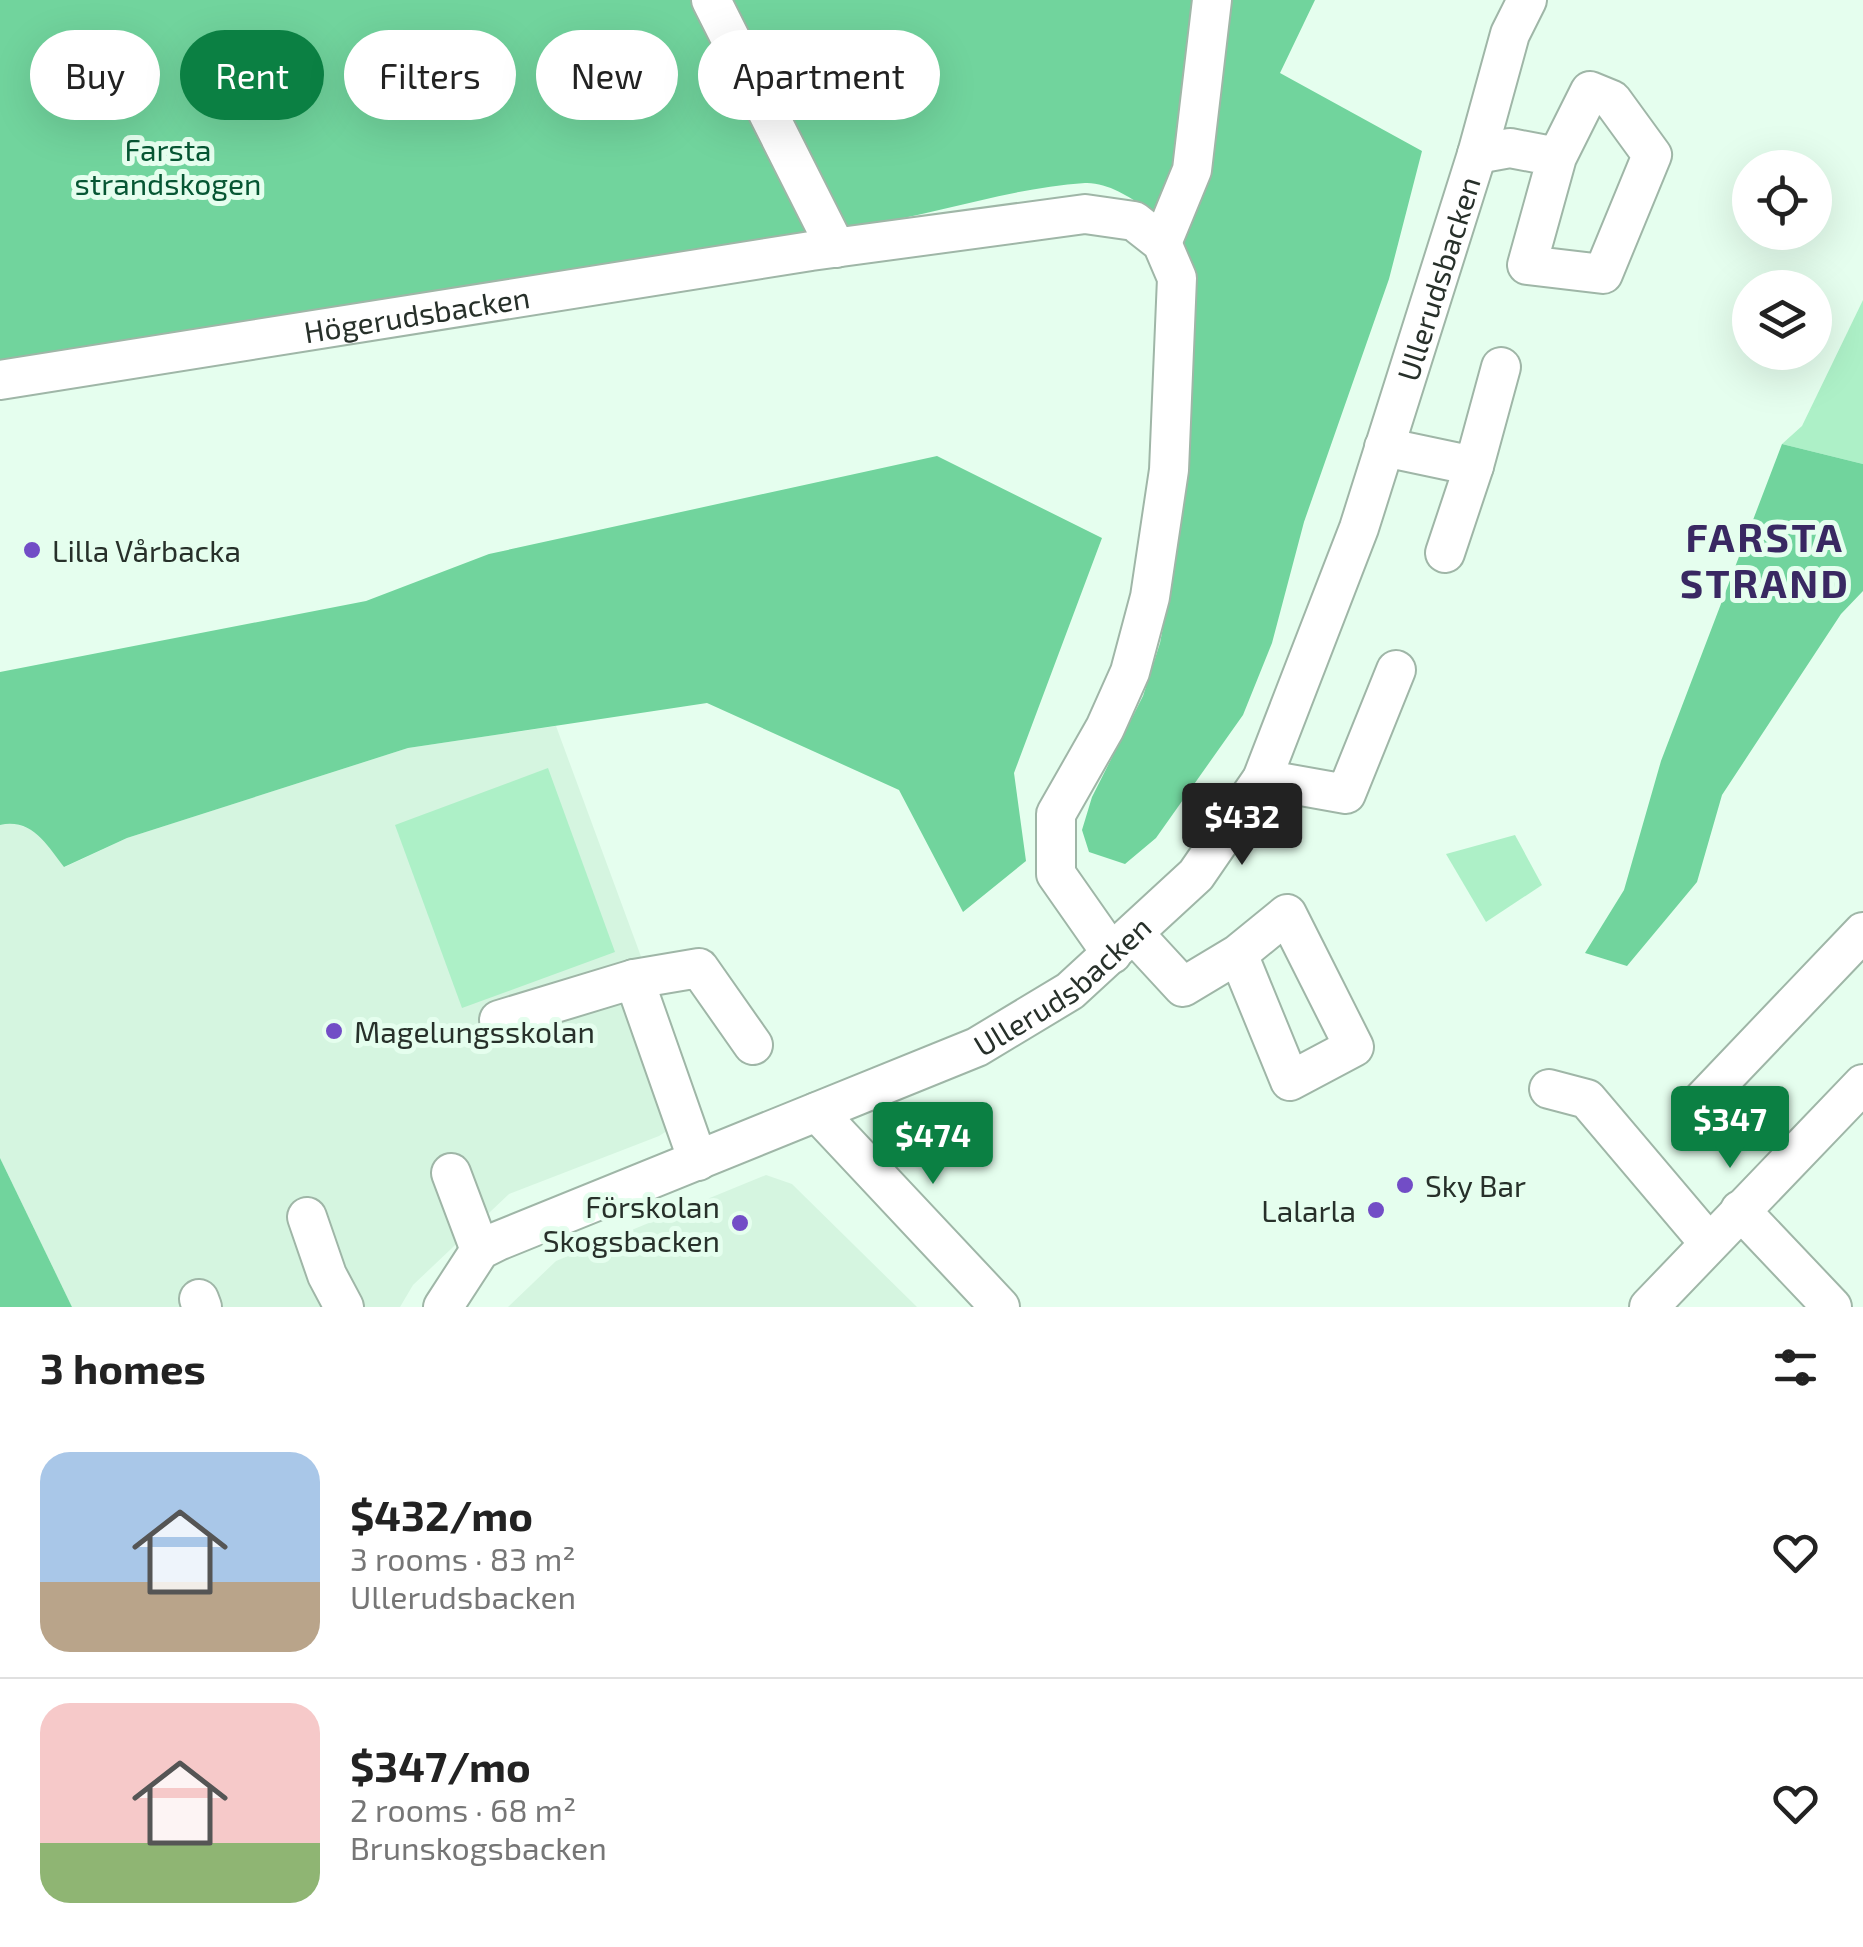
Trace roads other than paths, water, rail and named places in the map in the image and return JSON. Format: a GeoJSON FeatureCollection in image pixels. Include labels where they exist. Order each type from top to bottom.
{"type":"FeatureCollection","features":[{"type":"Feature","properties":{"kind":"street"},"geometry":{"type":"LineString","coordinates":[[711,0],[836,248]]}},
{"type":"Feature","properties":{"kind":"street"},"geometry":{"type":"LineString","coordinates":[[1212,0],[1192,170],[1162,244],[1177,278],[1178,314],[1170,470],[1150,597],[1130,672],[1105,728],[1056,814],[1056,874],[1124,944],[1183,986],[1238,954]]}},
{"type":"Feature","properties":{"kind":"street","name":"Ullerudsbacken"},"geometry":{"type":"LineString","coordinates":[[480,1250],[977,1047],[1070,991],[1196,875],[1262,779],[1359,528],[1477,154],[1510,34],[1528,0]]}},
{"type":"Feature","properties":{"kind":"street"},"geometry":{"type":"LineString","coordinates":[[1590,91],[1612,100],[1652,155],[1603,274],[1527,265],[1558,157],[1590,91]]}},
{"type":"Feature","properties":{"kind":"street"},"geometry":{"type":"LineString","coordinates":[[1477,154],[1510,148],[1558,157]]}},
{"type":"Feature","properties":{"kind":"street","name":"Högerudsbacken"},"geometry":{"type":"LineString","coordinates":[[0,380],[836,248],[1086,214],[1134,221],[1162,244]]}},
{"type":"Feature","properties":{"kind":"street"},"geometry":{"type":"LineString","coordinates":[[1445,553],[1501,367]]}},
{"type":"Feature","properties":{"kind":"street"},"geometry":{"type":"LineString","coordinates":[[1384,447],[1474,466]]}},
{"type":"Feature","properties":{"kind":"street"},"geometry":{"type":"LineString","coordinates":[[1262,779],[1346,794],[1396,670]]}},
{"type":"Feature","properties":{"kind":"street"},"geometry":{"type":"LineString","coordinates":[[1696,1106],[1863,932]]}},
{"type":"Feature","properties":{"kind":"street"},"geometry":{"type":"LineString","coordinates":[[498,1020],[634,980],[699,968],[754,1044]]}},
{"type":"Feature","properties":{"kind":"street"},"geometry":{"type":"LineString","coordinates":[[634,980],[698,1160]]}},
{"type":"Feature","properties":{"kind":"street"},"geometry":{"type":"LineString","coordinates":[[1649,1307],[1863,1084]]}},
{"type":"Feature","properties":{"kind":"street"},"geometry":{"type":"LineString","coordinates":[[1550,1089],[1587,1099],[1708,1243]]}},
{"type":"Feature","properties":{"kind":"street"},"geometry":{"type":"LineString","coordinates":[[818,1112],[1000,1307]]}},
{"type":"Feature","properties":{"kind":"street"},"geometry":{"type":"LineString","coordinates":[[443,1307],[480,1250],[450,1173]]}},
{"type":"Feature","properties":{"kind":"street"},"geometry":{"type":"LineString","coordinates":[[1740,1210],[1832,1307]]}},
{"type":"Feature","properties":{"kind":"street"},"geometry":{"type":"LineString","coordinates":[[308,1217],[327,1275],[344,1307]]}},
{"type":"Feature","properties":{"kind":"place","name":"Lilla Vårbacka"},"geometry":{"type":"Point","coordinates":[32,550]}},
{"type":"Feature","properties":{"kind":"place","name":"Magelungsskolan"},"geometry":{"type":"Point","coordinates":[334,1031]}},
{"type":"Feature","properties":{"kind":"place","name":"Sky Bar"},"geometry":{"type":"Point","coordinates":[1405,1185]}},
{"type":"Feature","properties":{"kind":"place","name":"Lalarla"},"geometry":{"type":"Point","coordinates":[1376,1210]}},
{"type":"Feature","properties":{"kind":"place","name":"Förskolan Skogsbacken"},"geometry":{"type":"Point","coordinates":[740,1223]}},
{"type":"Feature","properties":{"kind":"district","name":"FARSTA STRAND"},"geometry":{"type":"Point","coordinates":[1765,559]}},
{"type":"Feature","properties":{"kind":"park label","name":"Farsta strandskogen"},"geometry":{"type":"Point","coordinates":[168,166]}}]}
